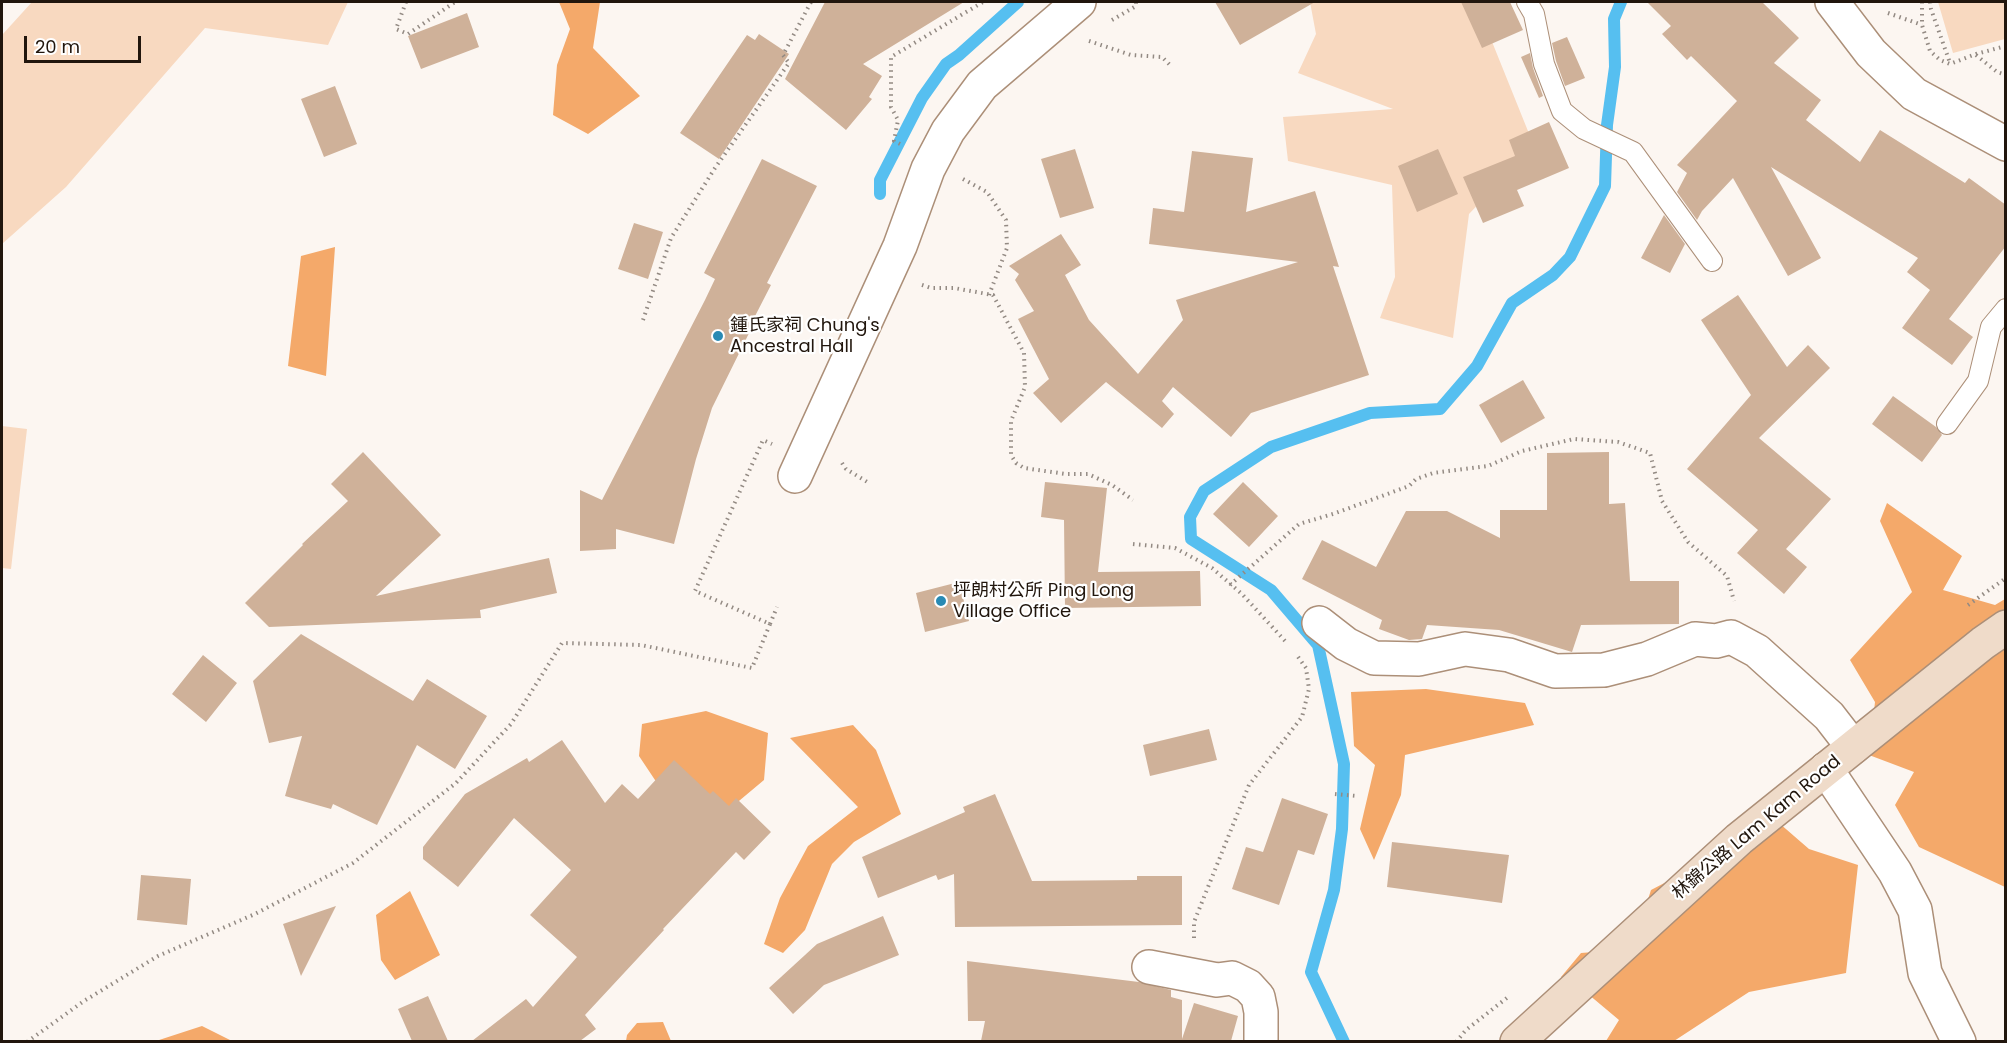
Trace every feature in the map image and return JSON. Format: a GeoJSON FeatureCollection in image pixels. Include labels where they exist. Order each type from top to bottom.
{"type":"FeatureCollection","features":[{"type":"Feature","properties":{"kind":"main road","name":"林錦公路 Lam Kam Road"},"geometry":{"type":"LineString","coordinates":[[1517,1041],[1739,839],[2006,627]]}},
{"type":"Feature","properties":{"kind":"street"},"geometry":{"type":"LineString","coordinates":[[795,476],[900,246],[928,169],[948,131],[982,85],[1078,2]]}},
{"type":"Feature","properties":{"kind":"street"},"geometry":{"type":"LineString","coordinates":[[1832,2],[1871,53],[1914,94],[2006,144]]}},
{"type":"Feature","properties":{"kind":"street"},"geometry":{"type":"LineString","coordinates":[[1319,622],[1346,644],[1374,658],[1419,660],[1466,649],[1509,655],[1555,671],[1604,670],[1647,660],[1695,639],[1716,641],[1731,637],[1757,651],[1829,716],[1853,747]]}},
{"type":"Feature","properties":{"kind":"street"},"geometry":{"type":"LineString","coordinates":[[1826,769],[1895,872],[1915,910],[1925,973],[1959,1041]]}},
{"type":"Feature","properties":{"kind":"street"},"geometry":{"type":"LineString","coordinates":[[1149,967],[1217,980],[1232,978],[1248,986],[1258,997],[1261,1012],[1261,1041]]}},
{"type":"Feature","properties":{"kind":"lane"},"geometry":{"type":"LineString","coordinates":[[1527,2],[1534,14],[1544,64],[1562,111],[1584,129],[1633,152],[1712,261]]}},
{"type":"Feature","properties":{"kind":"lane"},"geometry":{"type":"LineString","coordinates":[[1947,424],[1978,381],[1991,327],[2006,309]]}},
{"type":"Feature","properties":{"kind":"path"},"geometry":{"type":"LineString","coordinates":[[406,2],[396,29],[408,34],[455,2]]}},
{"type":"Feature","properties":{"kind":"path"},"geometry":{"type":"LineString","coordinates":[[643,320],[671,238],[715,168],[789,63],[783,56],[811,2]]}},
{"type":"Feature","properties":{"kind":"path"},"geometry":{"type":"LineString","coordinates":[[906,146],[894,141],[898,120],[891,106],[891,57],[983,2]]}},
{"type":"Feature","properties":{"kind":"path"},"geometry":{"type":"LineString","coordinates":[[1922,2],[1922,25],[1930,51],[1940,60],[1950,64],[2006,46]]}},
{"type":"Feature","properties":{"kind":"path"},"geometry":{"type":"LineString","coordinates":[[1930,2],[1950,64]]}},
{"type":"Feature","properties":{"kind":"path"},"geometry":{"type":"LineString","coordinates":[[1082,38],[1131,55],[1162,57],[1172,67]]}},
{"type":"Feature","properties":{"kind":"path"},"geometry":{"type":"LineString","coordinates":[[1976,54],[1997,72],[2006,75]]}},
{"type":"Feature","properties":{"kind":"path"},"geometry":{"type":"LineString","coordinates":[[958,177],[987,192],[1006,220],[1007,248],[989,295]]}},
{"type":"Feature","properties":{"kind":"path"},"geometry":{"type":"LineString","coordinates":[[920,285],[931,288],[954,288],[993,296],[1024,353],[1024,387],[1011,421],[1011,454],[1016,463],[1024,468],[1066,474],[1088,474],[1112,484],[1133,500]]}},
{"type":"Feature","properties":{"kind":"path"},"geometry":{"type":"LineString","coordinates":[[1230,585],[1299,524],[1409,486],[1416,479],[1433,473],[1488,466],[1522,451],[1574,439],[1618,442],[1650,453],[1662,501],[1688,542],[1727,576],[1736,607],[1757,651]]}},
{"type":"Feature","properties":{"kind":"path"},"geometry":{"type":"LineString","coordinates":[[770,624],[695,591],[763,440],[773,444]]}},
{"type":"Feature","properties":{"kind":"path"},"geometry":{"type":"LineString","coordinates":[[1133,544],[1175,548],[1212,568],[1242,594],[1289,645]]}},
{"type":"Feature","properties":{"kind":"path"},"geometry":{"type":"LineString","coordinates":[[27,1041],[84,1001],[158,956],[255,914],[352,863],[456,783],[511,724],[562,644],[641,645],[752,668],[777,607]]}},
{"type":"Feature","properties":{"kind":"path"},"geometry":{"type":"LineString","coordinates":[[1194,975],[1194,922],[1249,785],[1302,717],[1309,689],[1306,668],[1295,653]]}},
{"type":"Feature","properties":{"kind":"path"},"geometry":{"type":"LineString","coordinates":[[1335,794],[1357,796]]}},
{"type":"Feature","properties":{"kind":"shaded area"},"geometry":{"type":"Polygon","coordinates":[[[32,2],[348,2],[328,45],[205,28],[66,187],[2,244],[2,35],[32,2]]]}},
{"type":"Feature","properties":{"kind":"shaded area"},"geometry":{"type":"Polygon","coordinates":[[[559,2],[600,2],[593,48],[640,96],[588,134],[553,115],[557,65],[570,29],[559,2]]]}},
{"type":"Feature","properties":{"kind":"shaded area"},"geometry":{"type":"Polygon","coordinates":[[[1310,2],[1476,2],[1534,146],[1469,214],[1453,338],[1380,318],[1395,277],[1392,185],[1288,161],[1283,117],[1393,109],[1298,73],[1316,34],[1310,2]]]}},
{"type":"Feature","properties":{"kind":"shaded area"},"geometry":{"type":"Polygon","coordinates":[[[1938,2],[2005,2],[2005,39],[1953,53],[1938,2]]]}},
{"type":"Feature","properties":{"kind":"shaded area"},"geometry":{"type":"Polygon","coordinates":[[[335,247],[326,376],[288,366],[301,256],[335,247]]]}},
{"type":"Feature","properties":{"kind":"shaded area"},"geometry":{"type":"Polygon","coordinates":[[[2,426],[27,429],[11,569],[2,568],[2,426]]]}},
{"type":"Feature","properties":{"kind":"shaded area"},"geometry":{"type":"Polygon","coordinates":[[[1887,503],[1962,556],[1943,590],[1995,605],[2005,599],[2005,887],[1919,847],[1895,805],[1914,772],[1869,755],[1875,702],[1850,660],[1912,592],[1880,521],[1887,503]]]}},
{"type":"Feature","properties":{"kind":"shaded area"},"geometry":{"type":"Polygon","coordinates":[[[1426,689],[1525,703],[1534,725],[1405,755],[1401,795],[1374,860],[1360,829],[1375,765],[1354,746],[1351,692],[1426,689]]]}},
{"type":"Feature","properties":{"kind":"shaded area"},"geometry":{"type":"Polygon","coordinates":[[[706,711],[768,733],[764,780],[721,816],[665,795],[639,756],[642,724],[706,711]]]}},
{"type":"Feature","properties":{"kind":"shaded area"},"geometry":{"type":"Polygon","coordinates":[[[853,725],[876,750],[901,814],[854,842],[832,864],[805,930],[783,953],[764,944],[780,898],[808,846],[858,807],[790,738],[853,725]]]}},
{"type":"Feature","properties":{"kind":"shaded area"},"geometry":{"type":"Polygon","coordinates":[[[1779,823],[1809,849],[1858,865],[1846,973],[1749,992],[1674,1041],[1606,1041],[1619,1020],[1588,994],[1561,977],[1581,953],[1632,949],[1651,890],[1779,823]]]}},
{"type":"Feature","properties":{"kind":"shaded area"},"geometry":{"type":"Polygon","coordinates":[[[410,891],[440,955],[395,980],[381,960],[376,915],[410,891]]]}},
{"type":"Feature","properties":{"kind":"shaded area"},"geometry":{"type":"Polygon","coordinates":[[[663,1022],[671,1041],[626,1041],[627,1035],[637,1023],[663,1022]]]}},
{"type":"Feature","properties":{"kind":"shaded area"},"geometry":{"type":"Polygon","coordinates":[[[202,1026],[232,1041],[156,1041],[202,1026]]]}},
{"type":"Feature","properties":{"kind":"building"},"geometry":{"type":"Polygon","coordinates":[[[825,2],[964,2],[863,64],[882,76],[869,97],[872,99],[846,130],[785,79],[825,2]]]}},
{"type":"Feature","properties":{"kind":"building"},"geometry":{"type":"Polygon","coordinates":[[[1215,2],[1315,2],[1240,45],[1215,2]]]}},
{"type":"Feature","properties":{"kind":"building"},"geometry":{"type":"Polygon","coordinates":[[[1461,2],[1510,2],[1523,30],[1482,48],[1461,2]]]}},
{"type":"Feature","properties":{"kind":"building"},"geometry":{"type":"Polygon","coordinates":[[[1647,2],[1762,2],[1799,38],[1774,63],[1821,100],[1806,120],[1860,162],[1880,130],[1965,183],[1969,178],[2006,205],[2006,246],[1949,319],[1973,337],[1952,365],[1902,328],[1930,290],[1907,272],[1918,258],[1771,167],[1821,258],[1788,276],[1733,178],[1702,211],[1697,220],[1677,192],[1687,173],[1677,165],[1737,101],[1691,56],[1687,60],[1662,34],[1671,26],[1647,2]]]}},
{"type":"Feature","properties":{"kind":"building"},"geometry":{"type":"Polygon","coordinates":[[[467,13],[479,47],[421,69],[408,36],[467,13]]]}},
{"type":"Feature","properties":{"kind":"building"},"geometry":{"type":"Polygon","coordinates":[[[759,34],[789,54],[719,159],[680,133],[747,35],[755,40],[759,34]]]}},
{"type":"Feature","properties":{"kind":"building"},"geometry":{"type":"Polygon","coordinates":[[[1567,37],[1585,78],[1565,86],[1552,43],[1567,37]]]}},
{"type":"Feature","properties":{"kind":"building"},"geometry":{"type":"Polygon","coordinates":[[[1530,53],[1543,96],[1539,98],[1521,57],[1530,53]]]}},
{"type":"Feature","properties":{"kind":"building"},"geometry":{"type":"Polygon","coordinates":[[[335,86],[357,144],[324,157],[301,99],[335,86]]]}},
{"type":"Feature","properties":{"kind":"building"},"geometry":{"type":"Polygon","coordinates":[[[1549,122],[1569,168],[1517,190],[1524,206],[1483,223],[1463,177],[1515,156],[1509,140],[1549,122]]]}},
{"type":"Feature","properties":{"kind":"building"},"geometry":{"type":"Polygon","coordinates":[[[1075,149],[1094,208],[1060,218],[1041,159],[1075,149]]]}},
{"type":"Feature","properties":{"kind":"building"},"geometry":{"type":"Polygon","coordinates":[[[1438,149],[1458,194],[1417,212],[1398,166],[1438,149]]]}},
{"type":"Feature","properties":{"kind":"building"},"geometry":{"type":"Polygon","coordinates":[[[1192,151],[1253,158],[1246,212],[1315,191],[1339,267],[1333,266],[1369,375],[1251,413],[1231,437],[1173,387],[1162,401],[1174,414],[1162,428],[1106,382],[1061,423],[1033,393],[1049,379],[1018,319],[1034,311],[1015,280],[1019,274],[1009,266],[1061,234],[1081,265],[1065,275],[1089,320],[1138,374],[1183,320],[1176,300],[1298,262],[1149,244],[1153,208],[1184,212],[1192,151]]]}},
{"type":"Feature","properties":{"kind":"building"},"geometry":{"type":"Polygon","coordinates":[[[762,159],[817,186],[767,283],[771,285],[712,408],[674,544],[616,529],[616,549],[580,551],[580,490],[602,500],[715,279],[704,273],[762,159]]]}},
{"type":"Feature","properties":{"kind":"building"},"geometry":{"type":"Polygon","coordinates":[[[1664,215],[1685,244],[1670,273],[1641,258],[1664,215]]]}},
{"type":"Feature","properties":{"kind":"building"},"geometry":{"type":"Polygon","coordinates":[[[634,223],[663,232],[648,279],[618,269],[634,223]]]}},
{"type":"Feature","properties":{"kind":"building"},"geometry":{"type":"Polygon","coordinates":[[[1738,295],[1787,367],[1808,345],[1830,368],[1759,438],[1831,499],[1786,549],[1807,567],[1784,594],[1737,553],[1758,530],[1687,469],[1751,395],[1701,320],[1738,295]]]}},
{"type":"Feature","properties":{"kind":"building"},"geometry":{"type":"Polygon","coordinates":[[[1523,380],[1545,418],[1501,443],[1479,405],[1523,380]]]}},
{"type":"Feature","properties":{"kind":"building"},"geometry":{"type":"Polygon","coordinates":[[[1893,396],[1936,427],[1942,435],[1922,462],[1872,424],[1893,396]]]}},
{"type":"Feature","properties":{"kind":"building"},"geometry":{"type":"Polygon","coordinates":[[[363,452],[441,535],[376,596],[549,558],[557,593],[480,610],[481,618],[269,627],[245,603],[302,544],[348,501],[331,484],[363,452]]]}},
{"type":"Feature","properties":{"kind":"building"},"geometry":{"type":"Polygon","coordinates":[[[1609,452],[1609,504],[1625,503],[1630,581],[1679,581],[1679,624],[1581,625],[1572,652],[1499,630],[1427,625],[1422,639],[1409,640],[1379,629],[1382,620],[1302,579],[1322,540],[1376,567],[1406,511],[1447,511],[1500,538],[1500,510],[1547,510],[1547,453],[1609,452]]]}},
{"type":"Feature","properties":{"kind":"building"},"geometry":{"type":"Polygon","coordinates":[[[1045,482],[1107,488],[1098,572],[1200,571],[1201,606],[1065,608],[1064,520],[1041,517],[1045,482]]]}},
{"type":"Feature","properties":{"kind":"building"},"geometry":{"type":"Polygon","coordinates":[[[1243,482],[1278,516],[1249,547],[1213,514],[1243,482]]]}},
{"type":"Feature","properties":{"kind":"building","name":"坪朗村公所 Ping Long Village Office"},"geometry":{"type":"Polygon","coordinates":[[[959,582],[969,621],[925,632],[916,593],[959,582]]]}},
{"type":"Feature","properties":{"kind":"building"},"geometry":{"type":"Polygon","coordinates":[[[301,634],[413,701],[427,679],[487,716],[455,769],[417,745],[377,825],[333,804],[331,809],[285,796],[302,736],[269,743],[253,681],[301,634]]]}},
{"type":"Feature","properties":{"kind":"building"},"geometry":{"type":"Polygon","coordinates":[[[203,655],[237,683],[206,722],[172,694],[203,655]]]}},
{"type":"Feature","properties":{"kind":"building"},"geometry":{"type":"Polygon","coordinates":[[[1209,729],[1217,760],[1150,776],[1143,745],[1209,729]]]}},
{"type":"Feature","properties":{"kind":"building"},"geometry":{"type":"Polygon","coordinates":[[[562,740],[605,803],[622,784],[638,799],[674,760],[710,794],[713,791],[729,806],[736,798],[771,832],[744,860],[736,852],[663,929],[585,1015],[596,1029],[580,1041],[472,1041],[526,999],[533,1007],[577,957],[530,915],[571,870],[514,818],[458,887],[423,859],[423,847],[465,794],[527,758],[529,762],[562,740]]]}},
{"type":"Feature","properties":{"kind":"building"},"geometry":{"type":"Polygon","coordinates":[[[995,794],[1032,881],[1137,880],[1137,876],[1182,876],[1182,925],[955,927],[954,874],[938,880],[936,875],[878,898],[862,857],[965,812],[963,807],[995,794]]]}},
{"type":"Feature","properties":{"kind":"building"},"geometry":{"type":"Polygon","coordinates":[[[1282,798],[1328,814],[1314,855],[1298,850],[1279,905],[1232,889],[1246,847],[1263,852],[1282,798]]]}},
{"type":"Feature","properties":{"kind":"building"},"geometry":{"type":"Polygon","coordinates":[[[1392,842],[1509,855],[1502,903],[1387,887],[1392,842]]]}},
{"type":"Feature","properties":{"kind":"building"},"geometry":{"type":"Polygon","coordinates":[[[141,875],[191,879],[187,925],[137,920],[141,875]]]}},
{"type":"Feature","properties":{"kind":"building"},"geometry":{"type":"Polygon","coordinates":[[[336,906],[301,976],[283,924],[336,906]]]}},
{"type":"Feature","properties":{"kind":"building"},"geometry":{"type":"Polygon","coordinates":[[[883,916],[899,955],[824,985],[793,1014],[769,988],[817,944],[883,916]]]}},
{"type":"Feature","properties":{"kind":"building"},"geometry":{"type":"Polygon","coordinates":[[[967,961],[1139,982],[1171,990],[1171,997],[1182,1000],[1182,1039],[1194,1003],[1238,1016],[1231,1041],[981,1041],[985,1021],[968,1021],[967,961]]]}},
{"type":"Feature","properties":{"kind":"building"},"geometry":{"type":"Polygon","coordinates":[[[428,996],[448,1041],[412,1041],[398,1009],[428,996]]]}},
{"type":"Feature","properties":{"kind":"waterway"},"geometry":{"type":"LineString","coordinates":[[880,194],[880,180],[922,98],[946,64],[1018,2]]}},
{"type":"Feature","properties":{"kind":"waterway"},"geometry":{"type":"LineString","coordinates":[[1344,1042],[1311,972],[1334,890],[1342,829],[1344,764],[1318,645],[1271,590],[1191,539],[1190,517],[1204,491],[1271,447],[1370,413],[1440,409],[1477,366],[1512,303],[1553,275],[1570,257],[1605,186],[1607,125],[1615,67],[1614,19],[1621,2]]}},
{"type":"Feature","properties":{"kind":"place","name":"鍾氏家祠 Chung's Ancestral Hall"},"geometry":{"type":"Point","coordinates":[718,336]}},
{"type":"Feature","properties":{"kind":"place","name":"坪朗村公所 Ping Long Village Office"},"geometry":{"type":"Point","coordinates":[941,601]}}]}
